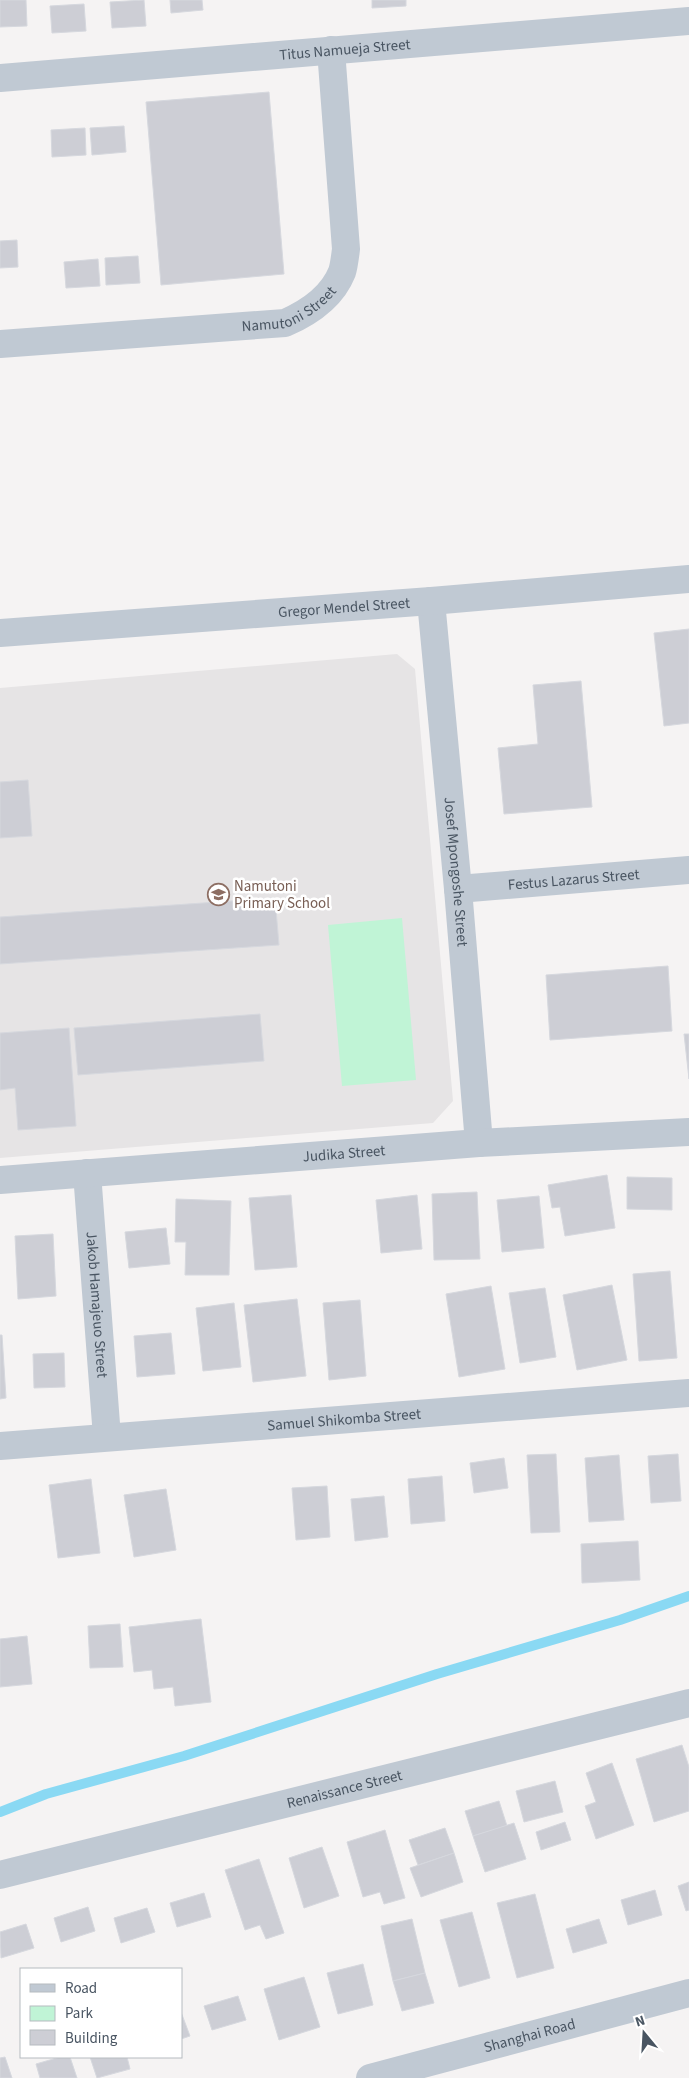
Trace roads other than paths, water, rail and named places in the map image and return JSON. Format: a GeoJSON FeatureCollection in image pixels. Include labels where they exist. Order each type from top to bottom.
{"type":"FeatureCollection","features":[{"type":"Feature","properties":{"kind":"street","name":"Titus Namueja Street"},"geometry":{"type":"LineString","coordinates":[[0,78],[689,21]]}},
{"type":"Feature","properties":{"kind":"street","name":"Namutoni Street"},"geometry":{"type":"LineString","coordinates":[[0,344],[285,323],[308,313],[329,292],[342,273],[346,249],[331,50]]}},
{"type":"Feature","properties":{"kind":"street","name":"Gregor Mendel Street"},"geometry":{"type":"LineString","coordinates":[[0,634],[689,579]]}},
{"type":"Feature","properties":{"kind":"street","name":"Josef Mpongoshe Street"},"geometry":{"type":"LineString","coordinates":[[431,601],[458,888],[479,1143]]}},
{"type":"Feature","properties":{"kind":"street","name":"Festus Lazarus Street"},"geometry":{"type":"LineString","coordinates":[[458,888],[689,870]]}},
{"type":"Feature","properties":{"kind":"street","name":"Judika Street"},"geometry":{"type":"LineString","coordinates":[[0,1180],[479,1143],[689,1132]]}},
{"type":"Feature","properties":{"kind":"street","name":"Jakob Hamajeuo Street"},"geometry":{"type":"LineString","coordinates":[[87,1173],[108,1437]]}},
{"type":"Feature","properties":{"kind":"street","name":"Samuel Shikomba Street"},"geometry":{"type":"LineString","coordinates":[[0,1446],[689,1393]]}},
{"type":"Feature","properties":{"kind":"street","name":"Renaissance Street"},"geometry":{"type":"LineString","coordinates":[[0,1875],[689,1703]]}},
{"type":"Feature","properties":{"kind":"street","name":"Shanghai Road"},"geometry":{"type":"LineString","coordinates":[[370,2078],[689,1993]]}},
{"type":"Feature","properties":{"kind":"waterway"},"geometry":{"type":"LineString","coordinates":[[0,1812],[46,1794],[184,1756],[437,1674],[620,1620],[689,1596]]}},
{"type":"Feature","properties":{"kind":"place","name":"Namutoni Primary School"},"geometry":{"type":"Point","coordinates":[218,895]}}]}
